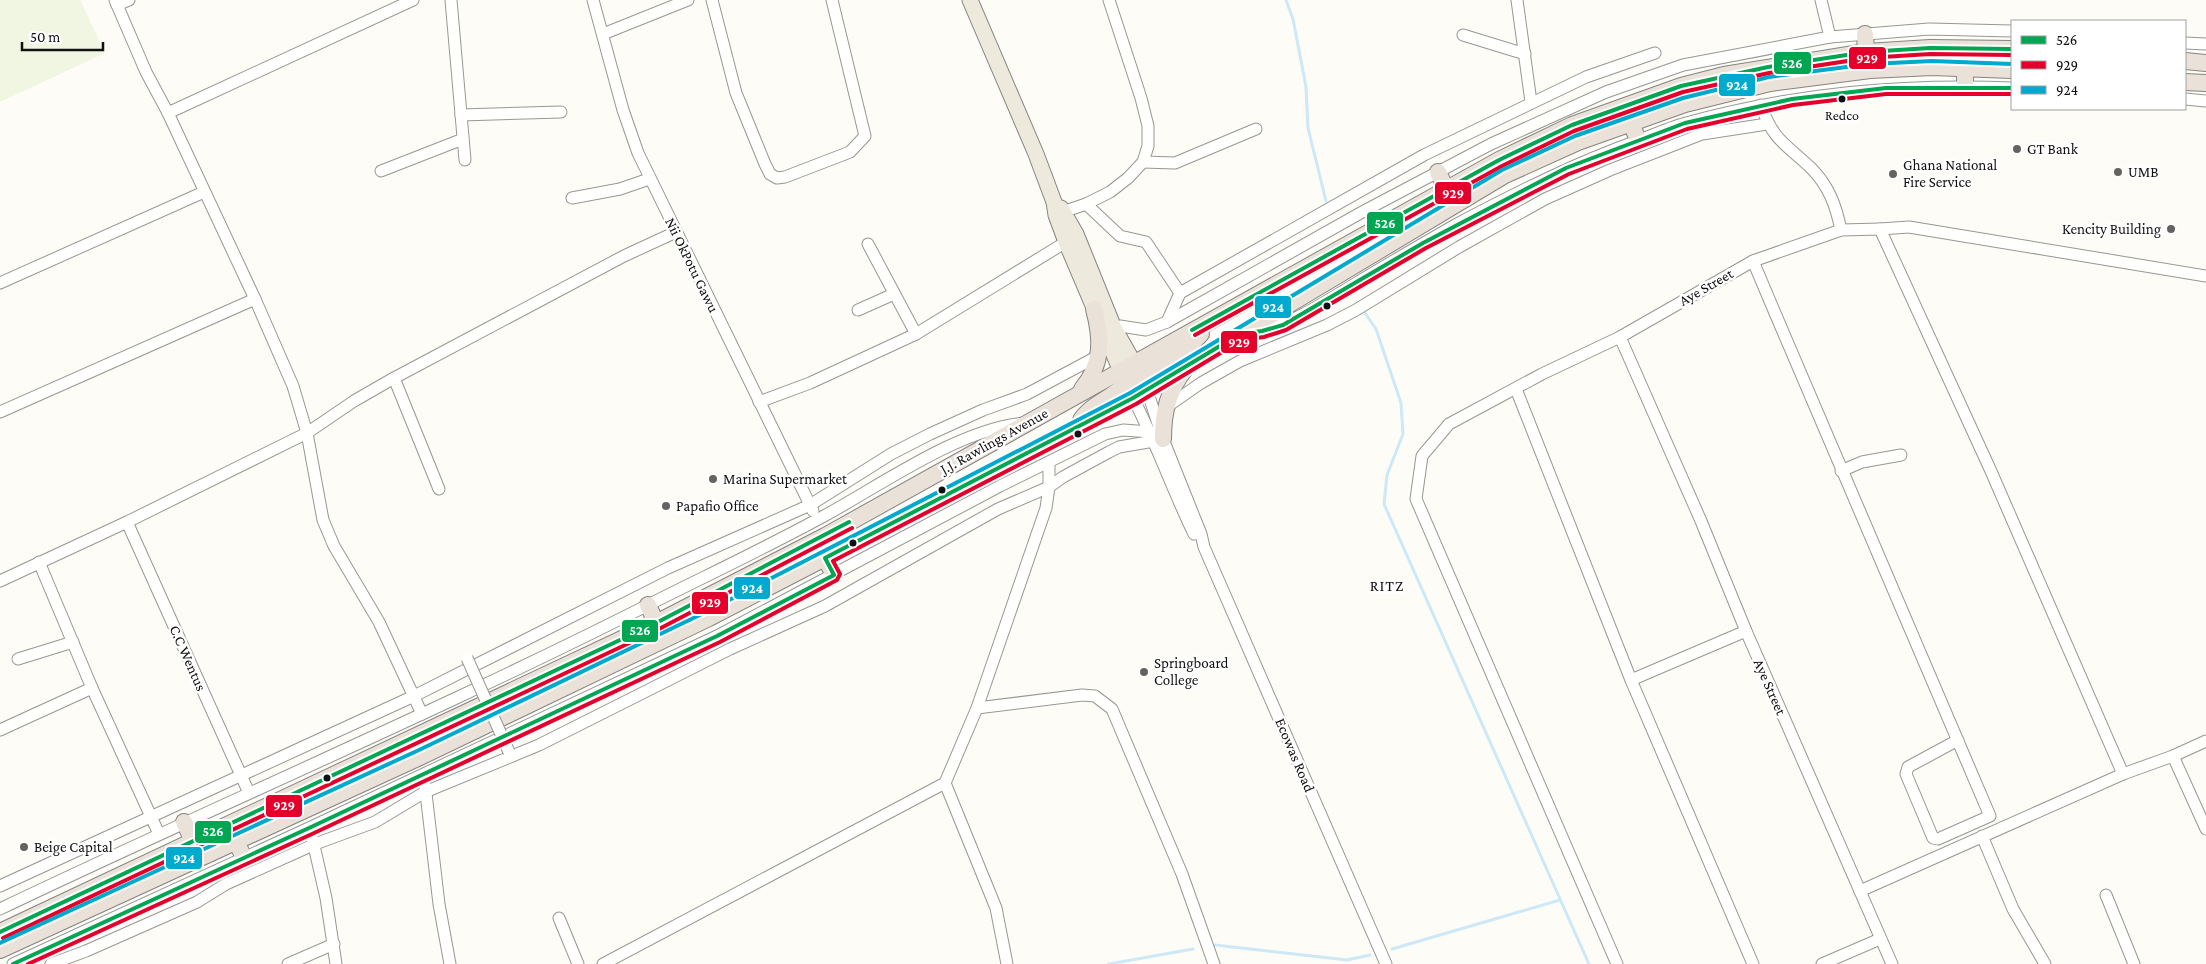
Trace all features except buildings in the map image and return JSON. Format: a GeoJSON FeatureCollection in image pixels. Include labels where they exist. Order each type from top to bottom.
{"type":"FeatureCollection","features":[{"type":"Feature","properties":{"kind":"highway"},"geometry":{"type":"LineString","coordinates":[[1865,34],[1866,52]]}},
{"type":"Feature","properties":{"kind":"highway","name":"J.J. Rawlings Avenue"},"geometry":{"type":"LineString","coordinates":[[0,932],[656,623],[825,536],[1076,395],[1133,380],[1209,321],[1499,160],[1572,125],[1681,86],[1768,67],[1866,52],[1930,48],[2011,49]]}},
{"type":"Feature","properties":{"kind":"highway"},"geometry":{"type":"LineString","coordinates":[[2186,61],[2206,63]]}},
{"type":"Feature","properties":{"kind":"highway"},"geometry":{"type":"LineString","coordinates":[[0,950],[422,756],[709,618],[1077,426],[1133,380],[1190,363],[1505,175],[1578,142],[1685,104],[1770,84],[1870,70],[1932,67],[2011,70]]}},
{"type":"Feature","properties":{"kind":"highway"},"geometry":{"type":"LineString","coordinates":[[1965,68],[1965,88]]}},
{"type":"Feature","properties":{"kind":"highway"},"geometry":{"type":"LineString","coordinates":[[2186,82],[2206,83]]}},
{"type":"Feature","properties":{"kind":"highway"},"geometry":{"type":"LineString","coordinates":[[1631,123],[1638,140]]}},
{"type":"Feature","properties":{"kind":"highway"},"geometry":{"type":"LineString","coordinates":[[1438,172],[1446,189]]}},
{"type":"Feature","properties":{"kind":"highway"},"geometry":{"type":"LineString","coordinates":[[1076,395],[1090,379],[1098,356],[1100,333],[1094,309]]}},
{"type":"Feature","properties":{"kind":"highway"},"geometry":{"type":"LineString","coordinates":[[1156,437],[1164,408],[1173,387],[1190,363]]}},
{"type":"Feature","properties":{"kind":"highway"},"geometry":{"type":"LineString","coordinates":[[825,558],[834,575]]}},
{"type":"Feature","properties":{"kind":"highway"},"geometry":{"type":"LineString","coordinates":[[648,605],[656,623]]}},
{"type":"Feature","properties":{"kind":"highway"},"geometry":{"type":"LineString","coordinates":[[184,822],[194,841]]}},
{"type":"Feature","properties":{"kind":"highway"},"geometry":{"type":"LineString","coordinates":[[236,841],[244,858]]}},
{"type":"Feature","properties":{"kind":"main road"},"geometry":{"type":"LineString","coordinates":[[970,0],[1058,209],[1066,242],[1094,309],[1133,380]]}},
{"type":"Feature","properties":{"kind":"main road"},"geometry":{"type":"LineString","coordinates":[[1058,209],[1076,234],[1133,380]]}},
{"type":"Feature","properties":{"kind":"street"},"geometry":{"type":"LineString","coordinates":[[129,0],[116,3],[146,72],[168,112],[255,299],[293,386],[307,433],[323,520],[334,546],[380,622],[422,714]]}},
{"type":"Feature","properties":{"kind":"street"},"geometry":{"type":"LineString","coordinates":[[168,112],[412,0]]}},
{"type":"Feature","properties":{"kind":"street"},"geometry":{"type":"LineString","coordinates":[[451,0],[465,160]]}},
{"type":"Feature","properties":{"kind":"street","name":"Nii OkPotu Gawu"},"geometry":{"type":"LineString","coordinates":[[593,0],[624,110],[649,179],[817,520]]}},
{"type":"Feature","properties":{"kind":"street"},"geometry":{"type":"LineString","coordinates":[[603,34],[688,0]]}},
{"type":"Feature","properties":{"kind":"street"},"geometry":{"type":"LineString","coordinates":[[712,0],[736,93],[765,164],[770,174],[776,178],[785,177],[850,152],[865,136],[832,0]]}},
{"type":"Feature","properties":{"kind":"street"},"geometry":{"type":"LineString","coordinates":[[1517,0],[1531,102]]}},
{"type":"Feature","properties":{"kind":"street"},"geometry":{"type":"LineString","coordinates":[[1821,0],[1830,37]]}},
{"type":"Feature","properties":{"kind":"street"},"geometry":{"type":"LineString","coordinates":[[1058,209],[1086,204],[1110,192],[1128,178],[1143,162],[1148,146],[1148,126],[1113,1]]}},
{"type":"Feature","properties":{"kind":"street"},"geometry":{"type":"LineString","coordinates":[[1114,328],[1120,326],[1146,330],[1167,322],[1491,144],[1606,92],[1683,65],[1830,37],[1929,29],[2011,31]]}},
{"type":"Feature","properties":{"kind":"street"},"geometry":{"type":"LineString","coordinates":[[1463,35],[1525,54]]}},
{"type":"Feature","properties":{"kind":"street"},"geometry":{"type":"LineString","coordinates":[[2186,43],[2206,44]]}},
{"type":"Feature","properties":{"kind":"street"},"geometry":{"type":"LineString","coordinates":[[1167,322],[1180,293],[1424,155],[1586,77],[1655,53]]}},
{"type":"Feature","properties":{"kind":"street"},"geometry":{"type":"LineString","coordinates":[[1240,334],[1262,331],[1283,324],[1326,301],[1423,243],[1566,168],[1685,123],[1761,105],[1848,91],[1917,87],[2011,88]]}},
{"type":"Feature","properties":{"kind":"street"},"geometry":{"type":"LineString","coordinates":[[2186,99],[2206,100]]}},
{"type":"Feature","properties":{"kind":"street"},"geometry":{"type":"LineString","coordinates":[[1761,105],[1767,124],[1776,137],[1812,169],[1829,192],[1836,205],[1841,230]]}},
{"type":"Feature","properties":{"kind":"street"},"geometry":{"type":"LineString","coordinates":[[461,115],[561,112]]}},
{"type":"Feature","properties":{"kind":"street"},"geometry":{"type":"LineString","coordinates":[[1164,408],[1240,360],[1327,325],[1356,310],[1459,247],[1545,199],[1610,170],[1702,134],[1767,124]]}},
{"type":"Feature","properties":{"kind":"street"},"geometry":{"type":"LineString","coordinates":[[1143,162],[1175,163],[1256,129]]}},
{"type":"Feature","properties":{"kind":"street"},"geometry":{"type":"LineString","coordinates":[[381,171],[463,139]]}},
{"type":"Feature","properties":{"kind":"street"},"geometry":{"type":"LineString","coordinates":[[572,198],[620,189],[649,179]]}},
{"type":"Feature","properties":{"kind":"street"},"geometry":{"type":"LineString","coordinates":[[0,283],[204,192]]}},
{"type":"Feature","properties":{"kind":"street"},"geometry":{"type":"LineString","coordinates":[[1086,204],[1120,236],[1146,242],[1180,293]]}},
{"type":"Feature","properties":{"kind":"street","name":"Aye Street"},"geometry":{"type":"LineString","coordinates":[[1892,964],[1620,337],[1753,260],[1841,230],[1909,227],[2206,276]]}},
{"type":"Feature","properties":{"kind":"street"},"geometry":{"type":"LineString","coordinates":[[1880,229],[1990,469],[2123,774]]}},
{"type":"Feature","properties":{"kind":"street"},"geometry":{"type":"LineString","coordinates":[[0,581],[127,522],[307,433],[354,401],[394,378],[624,256],[676,232]]}},
{"type":"Feature","properties":{"kind":"street"},"geometry":{"type":"LineString","coordinates":[[759,402],[810,383],[916,334],[1066,242]]}},
{"type":"Feature","properties":{"kind":"street"},"geometry":{"type":"LineString","coordinates":[[868,244],[916,334]]}},
{"type":"Feature","properties":{"kind":"street"},"geometry":{"type":"LineString","coordinates":[[1753,260],[1841,471],[1958,740],[1990,816],[1938,839],[1933,838],[1906,774],[1908,767],[1958,740]]}},
{"type":"Feature","properties":{"kind":"street"},"geometry":{"type":"LineString","coordinates":[[858,310],[894,294]]}},
{"type":"Feature","properties":{"kind":"street"},"geometry":{"type":"LineString","coordinates":[[0,412],[255,299]]}},
{"type":"Feature","properties":{"kind":"street"},"geometry":{"type":"LineString","coordinates":[[1617,964],[1416,499],[1422,456],[1449,424],[1542,374],[1620,337]]}},
{"type":"Feature","properties":{"kind":"street"},"geometry":{"type":"LineString","coordinates":[[1025,422],[987,429],[940,451],[817,520],[648,605],[422,714],[184,822],[4,907],[0,886],[414,696],[668,568],[810,505],[899,450],[983,410],[1027,394],[1098,356]]}},
{"type":"Feature","properties":{"kind":"street"},"geometry":{"type":"LineString","coordinates":[[394,378],[439,489]]}},
{"type":"Feature","properties":{"kind":"street"},"geometry":{"type":"LineString","coordinates":[[1133,380],[1156,437]]}},
{"type":"Feature","properties":{"kind":"street","name":"Ecowas Road"},"geometry":{"type":"LineString","coordinates":[[1133,380],[1156,437],[1198,526],[1204,547],[1386,964]]}},
{"type":"Feature","properties":{"kind":"street"},"geometry":{"type":"LineString","coordinates":[[1516,389],[1631,680],[1752,964]]}},
{"type":"Feature","properties":{"kind":"street"},"geometry":{"type":"LineString","coordinates":[[16,963],[425,774],[717,636],[1105,434],[1123,430],[1156,437]]}},
{"type":"Feature","properties":{"kind":"street"},"geometry":{"type":"LineString","coordinates":[[51,964],[86,951],[197,902],[226,884],[315,844],[375,822],[426,792],[474,770],[506,759],[577,726],[730,650],[825,606],[998,509],[1049,487],[1063,477],[1119,447],[1156,437]]}},
{"type":"Feature","properties":{"kind":"street","name":"Ecowas Road"},"geometry":{"type":"LineString","coordinates":[[1156,437],[1160,457],[1192,529],[1204,547]]}},
{"type":"Feature","properties":{"kind":"street"},"geometry":{"type":"LineString","coordinates":[[1841,471],[1862,462],[1901,455]]}},
{"type":"Feature","properties":{"kind":"street"},"geometry":{"type":"LineString","coordinates":[[603,964],[945,783],[977,708],[1046,508],[1049,487],[1049,463]]}},
{"type":"Feature","properties":{"kind":"street","name":"C.C Wentus"},"geometry":{"type":"LineString","coordinates":[[127,522],[249,793]]}},
{"type":"Feature","properties":{"kind":"street"},"geometry":{"type":"LineString","coordinates":[[39,562],[92,688],[159,834]]}},
{"type":"Feature","properties":{"kind":"street"},"geometry":{"type":"LineString","coordinates":[[1631,680],[1746,631]]}},
{"type":"Feature","properties":{"kind":"street"},"geometry":{"type":"LineString","coordinates":[[18,659],[72,642]]}},
{"type":"Feature","properties":{"kind":"street"},"geometry":{"type":"LineString","coordinates":[[513,656],[518,668]]}},
{"type":"Feature","properties":{"kind":"street"},"geometry":{"type":"LineString","coordinates":[[467,658],[509,752]]}},
{"type":"Feature","properties":{"kind":"street"},"geometry":{"type":"LineString","coordinates":[[0,730],[92,688]]}},
{"type":"Feature","properties":{"kind":"street"},"geometry":{"type":"LineString","coordinates":[[977,708],[1082,695],[1095,696],[1112,709],[1182,874],[1214,964]]}},
{"type":"Feature","properties":{"kind":"street"},"geometry":{"type":"LineString","coordinates":[[567,707],[577,726]]}},
{"type":"Feature","properties":{"kind":"street"},"geometry":{"type":"LineString","coordinates":[[1860,891],[2123,774],[2173,756],[2206,741]]}},
{"type":"Feature","properties":{"kind":"street"},"geometry":{"type":"LineString","coordinates":[[2173,756],[2206,829]]}},
{"type":"Feature","properties":{"kind":"street"},"geometry":{"type":"LineString","coordinates":[[425,774],[439,904],[450,964]]}},
{"type":"Feature","properties":{"kind":"street"},"geometry":{"type":"LineString","coordinates":[[945,783],[996,908],[1007,964]]}},
{"type":"Feature","properties":{"kind":"street"},"geometry":{"type":"LineString","coordinates":[[309,828],[315,844],[336,964]]}},
{"type":"Feature","properties":{"kind":"street"},"geometry":{"type":"LineString","coordinates":[[1982,836],[2013,909],[2045,964]]}},
{"type":"Feature","properties":{"kind":"street"},"geometry":{"type":"LineString","coordinates":[[2106,895],[2134,964]]}},
{"type":"Feature","properties":{"kind":"street"},"geometry":{"type":"LineString","coordinates":[[559,918],[578,964]]}},
{"type":"Feature","properties":{"kind":"street"},"geometry":{"type":"LineString","coordinates":[[1822,964],[1880,939]]}},
{"type":"Feature","properties":{"kind":"street"},"geometry":{"type":"LineString","coordinates":[[288,964],[334,944]]}},
{"type":"Feature","properties":{"kind":"green space"},"geometry":{"type":"Polygon","coordinates":[[[0,0],[80,0],[105,53],[0,102],[0,0]]]}},
{"type":"Feature","properties":{"kind":"waterway"},"geometry":{"type":"LineString","coordinates":[[1286,0],[1293,19],[1306,87],[1308,128],[1326,201]]}},
{"type":"Feature","properties":{"kind":"waterway"},"geometry":{"type":"LineString","coordinates":[[1365,313],[1376,329],[1401,403],[1403,434],[1387,475],[1384,504],[1589,964]]}},
{"type":"Feature","properties":{"kind":"waterway"},"geometry":{"type":"LineString","coordinates":[[1392,949],[1560,900]]}},
{"type":"Feature","properties":{"kind":"waterway"},"geometry":{"type":"LineString","coordinates":[[1215,945],[1347,960],[1370,955]]}},
{"type":"Feature","properties":{"kind":"waterway"},"geometry":{"type":"LineString","coordinates":[[1109,964],[1193,949]]}},
{"type":"Feature","properties":{"kind":"transit line","name":"526"},"geometry":{"type":"LineString","coordinates":[[1192,330],[1499,160],[1572,125],[1681,86],[1768,67],[1866,52],[1930,48],[2011,49]]}},
{"type":"Feature","properties":{"kind":"transit line","name":"929"},"geometry":{"type":"LineString","coordinates":[[1195,335],[1502,166],[1574,131],[1683,92],[1769,73],[1867,58],[1930,54],[2011,55]]}},
{"type":"Feature","properties":{"kind":"transit line","name":"924"},"geometry":{"type":"LineString","coordinates":[[0,943],[419,750],[706,612],[1130,393],[1502,170],[1575,136],[1683,98],[1769,77],[1870,64],[1932,61],[2011,64]]}},
{"type":"Feature","properties":{"kind":"transit line","name":"526"},"geometry":{"type":"LineString","coordinates":[[13,964],[309,828],[717,636],[834,575],[825,558],[1133,398],[1240,334],[1262,331],[1283,325],[1423,243],[1566,168],[1685,123],[1792,99],[1886,88],[2011,88]]}},
{"type":"Feature","properties":{"kind":"transit line","name":"929"},"geometry":{"type":"LineString","coordinates":[[28,964],[312,834],[720,642],[837,580],[840,574],[833,561],[1136,404],[1242,340],[1264,337],[1286,330],[1426,248],[1569,174],[1687,129],[1793,105],[1886,94],[2011,94]]}},
{"type":"Feature","properties":{"kind":"transit line","name":"526"},"geometry":{"type":"LineString","coordinates":[[0,932],[656,623],[849,522]]}},
{"type":"Feature","properties":{"kind":"transit line","name":"929"},"geometry":{"type":"LineString","coordinates":[[3,938],[659,629],[852,528]]}},
{"type":"Feature","properties":{"kind":"place","name":"Redco"},"geometry":{"type":"Point","coordinates":[1842,99]}},
{"type":"Feature","properties":{"kind":"place","name":"GT Bank"},"geometry":{"type":"Point","coordinates":[2017,149]}},
{"type":"Feature","properties":{"kind":"place","name":"UMB"},"geometry":{"type":"Point","coordinates":[2118,172]}},
{"type":"Feature","properties":{"kind":"place","name":"Ghana National Fire Service"},"geometry":{"type":"Point","coordinates":[1893,174]}},
{"type":"Feature","properties":{"kind":"place","name":"Kencity Building"},"geometry":{"type":"Point","coordinates":[2171,229]}},
{"type":"Feature","properties":{"kind":"place","name":"Marina Supermarket"},"geometry":{"type":"Point","coordinates":[713,479]}},
{"type":"Feature","properties":{"kind":"place","name":"Papafio Office"},"geometry":{"type":"Point","coordinates":[666,506]}},
{"type":"Feature","properties":{"kind":"place","name":"Springboard College"},"geometry":{"type":"Point","coordinates":[1144,672]}},
{"type":"Feature","properties":{"kind":"place","name":"Beige Capital"},"geometry":{"type":"Point","coordinates":[24,847]}},
{"type":"Feature","properties":{"kind":"district","name":"RITZ"},"geometry":{"type":"Point","coordinates":[1387,585]}}]}
